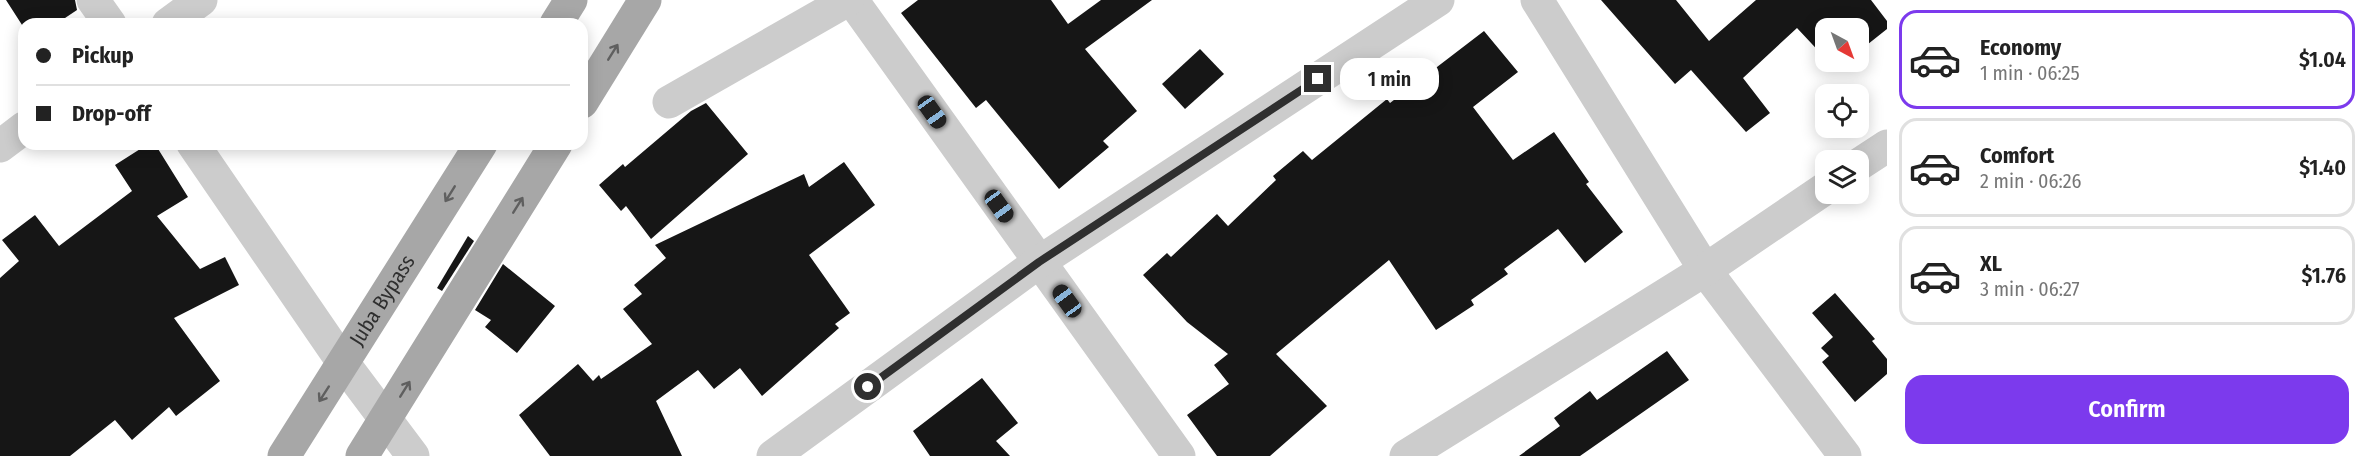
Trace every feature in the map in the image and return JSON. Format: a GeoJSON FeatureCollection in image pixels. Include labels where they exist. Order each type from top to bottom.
{"type":"FeatureCollection","features":[{"type":"Feature","properties":{"kind":"main road"},"geometry":{"type":"LineString","coordinates":[[560,18],[571,0]]}},
{"type":"Feature","properties":{"kind":"main road"},"geometry":{"type":"LineString","coordinates":[[588,92],[645,0]]}},
{"type":"Feature","properties":{"kind":"main road","name":"Juba Bypass"},"geometry":{"type":"LineString","coordinates":[[284,456],[477,150]]}},
{"type":"Feature","properties":{"kind":"main road"},"geometry":{"type":"LineString","coordinates":[[362,456],[552,150]]}},
{"type":"Feature","properties":{"kind":"street"},"geometry":{"type":"LineString","coordinates":[[93,0],[106,18]]}},
{"type":"Feature","properties":{"kind":"street"},"geometry":{"type":"LineString","coordinates":[[176,18],[201,0]]}},
{"type":"Feature","properties":{"kind":"street"},"geometry":{"type":"LineString","coordinates":[[669,102],[850,0],[1179,456]]}},
{"type":"Feature","properties":{"kind":"street"},"geometry":{"type":"LineString","coordinates":[[773,456],[1039,262],[1438,0]]}},
{"type":"Feature","properties":{"kind":"street"},"geometry":{"type":"LineString","coordinates":[[1537,0],[1705,270],[1845,456]]}},
{"type":"Feature","properties":{"kind":"street"},"geometry":{"type":"LineString","coordinates":[[0,146],[18,132]]}},
{"type":"Feature","properties":{"kind":"street"},"geometry":{"type":"LineString","coordinates":[[1869,158],[1887,146]]}},
{"type":"Feature","properties":{"kind":"street"},"geometry":{"type":"LineString","coordinates":[[197,150],[344,363],[413,456]]}},
{"type":"Feature","properties":{"kind":"street"},"geometry":{"type":"LineString","coordinates":[[1406,456],[1705,270],[1815,195]]}},
{"type":"Feature","properties":{"kind":"building"},"geometry":{"type":"Polygon","coordinates":[[[6,0],[75,0],[77,10],[65,18],[18,19],[6,0]]]}},
{"type":"Feature","properties":{"kind":"building"},"geometry":{"type":"Polygon","coordinates":[[[918,0],[1051,0],[1068,24],[1101,0],[1152,0],[1085,49],[1137,111],[1103,141],[1109,147],[1059,189],[986,100],[976,108],[901,13],[918,0]]]}},
{"type":"Feature","properties":{"kind":"building"},"geometry":{"type":"Polygon","coordinates":[[[1601,0],[1676,0],[1709,41],[1756,0],[1871,0],[1887,21],[1887,29],[1869,43],[1869,18],[1815,18],[1815,47],[1797,28],[1743,78],[1770,113],[1746,132],[1691,70],[1675,84],[1601,0]]]}},
{"type":"Feature","properties":{"kind":"building"},"geometry":{"type":"Polygon","coordinates":[[[1484,31],[1518,72],[1473,107],[1513,160],[1554,132],[1589,182],[1586,184],[1623,232],[1585,263],[1558,229],[1504,269],[1508,274],[1471,300],[1474,305],[1436,330],[1389,260],[1276,354],[1327,406],[1270,456],[1217,456],[1187,415],[1229,384],[1214,365],[1228,354],[1187,322],[1143,275],[1167,253],[1171,257],[1217,214],[1228,226],[1276,180],[1273,176],[1303,151],[1312,160],[1387,99],[1390,103],[1484,31]]]}},
{"type":"Feature","properties":{"kind":"building"},"geometry":{"type":"Polygon","coordinates":[[[1200,49],[1224,74],[1185,109],[1162,84],[1200,49]]]}},
{"type":"Feature","properties":{"kind":"building"},"geometry":{"type":"Polygon","coordinates":[[[706,103],[748,154],[651,239],[626,206],[621,211],[599,185],[623,164],[625,167],[691,111],[706,103]]]}},
{"type":"Feature","properties":{"kind":"building"},"geometry":{"type":"Polygon","coordinates":[[[139,150],[159,150],[188,197],[157,216],[200,269],[225,257],[239,285],[174,318],[220,381],[176,416],[169,407],[132,440],[115,420],[70,456],[0,456],[0,278],[19,261],[2,240],[35,215],[59,246],[132,191],[115,165],[139,150]]]}},
{"type":"Feature","properties":{"kind":"building"},"geometry":{"type":"Polygon","coordinates":[[[844,162],[875,205],[809,255],[850,313],[835,324],[839,328],[762,396],[740,368],[714,389],[698,370],[656,401],[682,456],[550,456],[519,415],[578,364],[593,381],[599,375],[601,379],[652,344],[623,309],[642,294],[634,285],[666,258],[655,245],[804,174],[809,187],[844,162]]]}},
{"type":"Feature","properties":{"kind":"building"},"geometry":{"type":"Polygon","coordinates":[[[468,236],[474,241],[442,291],[437,288],[468,236]]]}},
{"type":"Feature","properties":{"kind":"building"},"geometry":{"type":"Polygon","coordinates":[[[503,264],[555,306],[517,353],[485,327],[491,320],[475,310],[503,264]]]}},
{"type":"Feature","properties":{"kind":"building"},"geometry":{"type":"Polygon","coordinates":[[[1835,293],[1875,339],[1872,341],[1887,359],[1887,374],[1855,402],[1822,362],[1829,356],[1821,348],[1833,337],[1812,313],[1835,293]]]}},
{"type":"Feature","properties":{"kind":"building"},"geometry":{"type":"Polygon","coordinates":[[[1667,351],[1689,380],[1580,456],[1519,456],[1560,426],[1554,418],[1590,391],[1597,400],[1667,351]]]}},
{"type":"Feature","properties":{"kind":"building"},"geometry":{"type":"Polygon","coordinates":[[[982,378],[1018,423],[996,441],[1010,456],[930,456],[913,431],[982,378]]]}},
{"type":"Feature","properties":{"kind":"route"},"geometry":{"type":"LineString","coordinates":[[868,387],[1039,262],[1318,79]]}}]}
